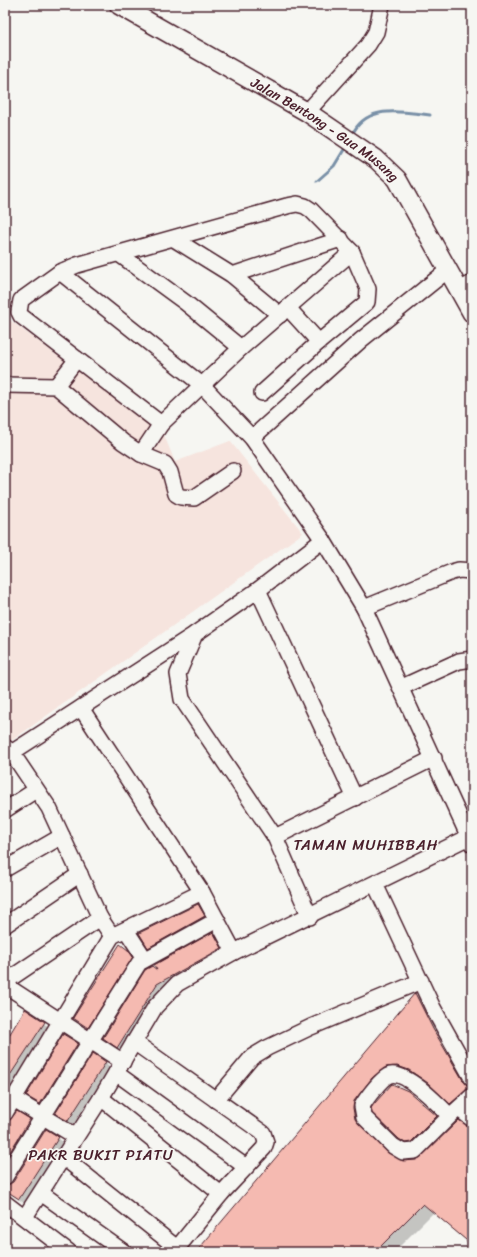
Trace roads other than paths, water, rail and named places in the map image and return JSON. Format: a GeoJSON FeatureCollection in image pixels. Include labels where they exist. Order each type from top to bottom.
{"type":"FeatureCollection","features":[{"type":"Feature","properties":{"kind":"main road","name":"Jalan Bentong - Gua Musang"},"geometry":{"type":"LineString","coordinates":[[120,5],[307,112],[376,159],[397,179],[419,215],[448,270],[466,287],[472,313]]}},
{"type":"Feature","properties":{"kind":"street"},"geometry":{"type":"LineString","coordinates":[[307,112],[368,45],[376,32],[382,5]]}},
{"type":"Feature","properties":{"kind":"street"},"geometry":{"type":"LineString","coordinates":[[161,424],[21,316],[19,312],[21,300],[60,272],[77,265],[297,204],[305,206],[311,210],[352,252],[368,288],[367,302],[319,342],[262,393]]}},
{"type":"Feature","properties":{"kind":"street"},"geometry":{"type":"LineString","coordinates":[[174,239],[232,275],[284,312],[319,342]]}},
{"type":"Feature","properties":{"kind":"street"},"geometry":{"type":"LineString","coordinates":[[232,275],[340,239]]}},
{"type":"Feature","properties":{"kind":"street"},"geometry":{"type":"LineString","coordinates":[[141,454],[161,424],[241,348],[352,252]]}},
{"type":"Feature","properties":{"kind":"street"},"geometry":{"type":"LineString","coordinates":[[119,254],[186,303],[241,348]]}},
{"type":"Feature","properties":{"kind":"street"},"geometry":{"type":"LineString","coordinates":[[252,438],[348,350],[448,270]]}},
{"type":"Feature","properties":{"kind":"street"},"geometry":{"type":"LineString","coordinates":[[25,1217],[75,1136],[120,1068],[134,1042],[156,1008],[171,989],[202,969],[234,952],[470,840],[402,687],[364,608],[323,540],[252,438],[202,385],[60,272]]}},
{"type":"Feature","properties":{"kind":"street"},"geometry":{"type":"LineString","coordinates":[[56,386],[77,359]]}},
{"type":"Feature","properties":{"kind":"street"},"geometry":{"type":"LineString","coordinates":[[5,385],[56,386],[123,442],[141,454],[165,464],[170,472],[176,494],[181,497],[194,498],[233,471]]}},
{"type":"Feature","properties":{"kind":"street"},"geometry":{"type":"LineString","coordinates":[[145,959],[119,933],[100,918],[49,808],[7,753],[82,708],[195,634],[258,590],[323,540]]}},
{"type":"Feature","properties":{"kind":"street"},"geometry":{"type":"LineString","coordinates":[[364,608],[452,572],[460,570],[472,571]]}},
{"type":"Feature","properties":{"kind":"street"},"geometry":{"type":"LineString","coordinates":[[258,590],[355,798]]}},
{"type":"Feature","properties":{"kind":"street"},"geometry":{"type":"LineString","coordinates":[[195,634],[178,674],[182,699],[275,838],[310,917]]}},
{"type":"Feature","properties":{"kind":"street"},"geometry":{"type":"LineString","coordinates":[[402,687],[459,661],[472,659]]}},
{"type":"Feature","properties":{"kind":"street"},"geometry":{"type":"LineString","coordinates":[[82,708],[202,892],[234,952]]}},
{"type":"Feature","properties":{"kind":"street"},"geometry":{"type":"LineString","coordinates":[[275,838],[434,758]]}},
{"type":"Feature","properties":{"kind":"street"},"geometry":{"type":"LineString","coordinates":[[5,810],[36,790]]}},
{"type":"Feature","properties":{"kind":"street"},"geometry":{"type":"LineString","coordinates":[[5,869],[62,836]]}},
{"type":"Feature","properties":{"kind":"street"},"geometry":{"type":"LineString","coordinates":[[5,925],[80,874]]}},
{"type":"Feature","properties":{"kind":"street"},"geometry":{"type":"LineString","coordinates":[[375,884],[436,1014],[472,1078]]}},
{"type":"Feature","properties":{"kind":"street"},"geometry":{"type":"LineString","coordinates":[[5,1113],[59,1021],[119,933],[202,892]]}},
{"type":"Feature","properties":{"kind":"street"},"geometry":{"type":"LineString","coordinates":[[5,982],[100,918]]}},
{"type":"Feature","properties":{"kind":"street"},"geometry":{"type":"LineString","coordinates":[[5,1177],[44,1117],[135,969],[145,959],[217,920]]}},
{"type":"Feature","properties":{"kind":"street"},"geometry":{"type":"LineString","coordinates":[[216,1100],[252,1057],[267,1048],[311,1027],[421,980]]}},
{"type":"Feature","properties":{"kind":"street"},"geometry":{"type":"LineString","coordinates":[[5,985],[90,1041],[120,1068],[246,1167]]}},
{"type":"Feature","properties":{"kind":"street"},"geometry":{"type":"LineString","coordinates":[[63,1157],[175,1250],[221,1194],[264,1148],[266,1142],[263,1133],[134,1042]]}},
{"type":"Feature","properties":{"kind":"street"},"geometry":{"type":"LineString","coordinates":[[472,1096],[455,1112],[414,1151],[403,1152],[393,1146],[364,1117],[362,1111],[365,1100],[384,1078],[390,1075],[396,1075],[404,1077],[455,1112],[472,1119]]}},
{"type":"Feature","properties":{"kind":"street"},"geometry":{"type":"LineString","coordinates":[[14,1098],[75,1136]]}},
{"type":"Feature","properties":{"kind":"street"},"geometry":{"type":"LineString","coordinates":[[101,1098],[221,1194]]}},
{"type":"Feature","properties":{"kind":"street"},"geometry":{"type":"LineString","coordinates":[[41,1193],[124,1252]]}},
{"type":"Feature","properties":{"kind":"street"},"geometry":{"type":"LineString","coordinates":[[5,1202],[69,1252]]}},
{"type":"Feature","properties":{"kind":"waterway"},"geometry":{"type":"LineString","coordinates":[[354,131],[361,122],[378,113],[409,112],[430,115]]}},
{"type":"Feature","properties":{"kind":"waterway"},"geometry":{"type":"LineString","coordinates":[[317,181],[334,166],[345,148]]}},
{"type":"Feature","properties":{"kind":"district","name":"TAMAN MUHIBBAH"},"geometry":{"type":"Point","coordinates":[366,845]}},
{"type":"Feature","properties":{"kind":"district","name":"PAKR BUKIT PIATU"},"geometry":{"type":"Point","coordinates":[101,1155]}}]}
